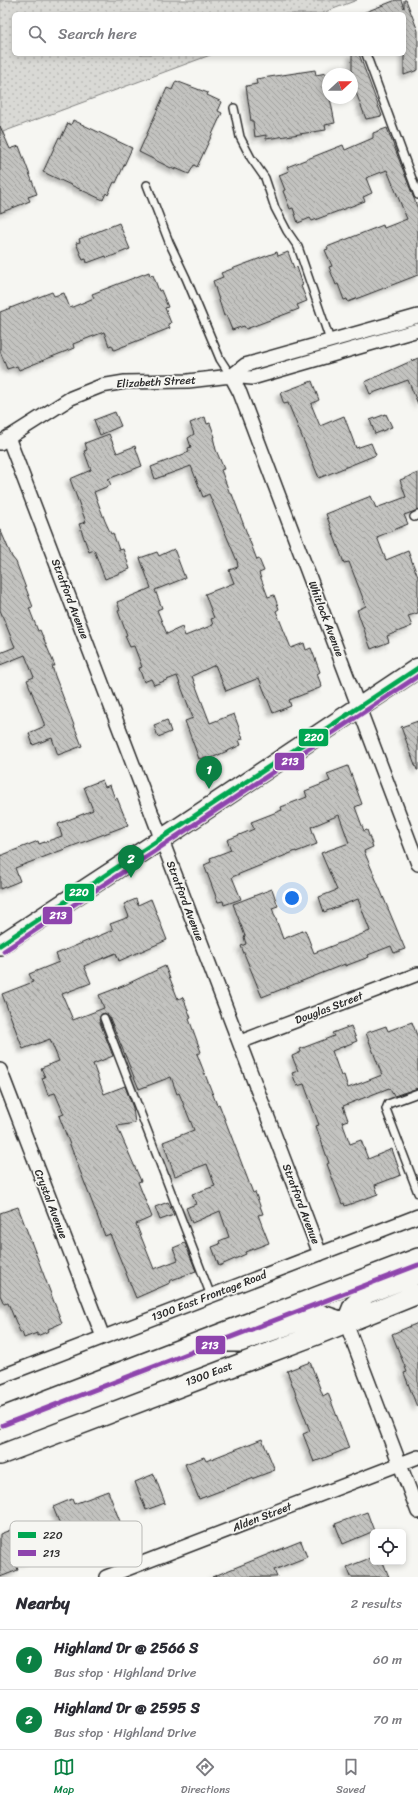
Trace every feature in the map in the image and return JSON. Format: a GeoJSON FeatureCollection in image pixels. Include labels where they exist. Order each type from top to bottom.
{"type":"FeatureCollection","features":[{"type":"Feature","properties":{"kind":"main road"},"geometry":{"type":"LineString","coordinates":[[0,945],[418,668]]}},
{"type":"Feature","properties":{"kind":"main road"},"geometry":{"type":"LineString","coordinates":[[0,1418],[198,1343],[327,1291],[418,1258]]}},
{"type":"Feature","properties":{"kind":"main road"},"geometry":{"type":"LineString","coordinates":[[198,1343],[240,1342],[319,1314],[346,1323],[353,1306],[366,1294],[418,1274]]}},
{"type":"Feature","properties":{"kind":"main road","name":"1300 East"},"geometry":{"type":"LineString","coordinates":[[0,1455],[418,1294]]}},
{"type":"Feature","properties":{"kind":"street","name":"Elizabeth Street"},"geometry":{"type":"LineString","coordinates":[[231,376],[245,365],[418,316]]}},
{"type":"Feature","properties":{"kind":"street","name":"Elizabeth Street"},"geometry":{"type":"LineString","coordinates":[[4,440],[71,398],[101,386],[125,382],[188,381],[231,376],[252,378],[418,330]]}},
{"type":"Feature","properties":{"kind":"street","name":"Whitlock Avenue"},"geometry":{"type":"LineString","coordinates":[[231,376],[240,393],[418,864]]}},
{"type":"Feature","properties":{"kind":"street","name":"Stratford Avenue"},"geometry":{"type":"LineString","coordinates":[[4,440],[162,839],[320,1254]]}},
{"type":"Feature","properties":{"kind":"street","name":"Douglas Street"},"geometry":{"type":"LineString","coordinates":[[240,1042],[418,974]]}},
{"type":"Feature","properties":{"kind":"street","name":"Crystal Avenue"},"geometry":{"type":"LineString","coordinates":[[0,1070],[103,1338]]}},
{"type":"Feature","properties":{"kind":"street","name":"1300 East Frontage Road"},"geometry":{"type":"LineString","coordinates":[[0,1377],[418,1216]]}},
{"type":"Feature","properties":{"kind":"street"},"geometry":{"type":"LineString","coordinates":[[346,1323],[418,1512]]}},
{"type":"Feature","properties":{"kind":"street","name":"Alden Street"},"geometry":{"type":"LineString","coordinates":[[142,1563],[418,1457]]}},
{"type":"Feature","properties":{"kind":"street","name":"Alden Street"},"geometry":{"type":"LineString","coordinates":[[106,1577],[132,1567]]}},
{"type":"Feature","properties":{"kind":"lane"},"geometry":{"type":"LineString","coordinates":[[367,56],[418,195]]}},
{"type":"Feature","properties":{"kind":"lane"},"geometry":{"type":"LineString","coordinates":[[234,108],[240,137],[251,158],[265,178],[275,208],[287,231],[298,247],[335,354]]}},
{"type":"Feature","properties":{"kind":"lane"},"geometry":{"type":"LineString","coordinates":[[147,185],[169,242],[220,359],[231,376]]}},
{"type":"Feature","properties":{"kind":"lane"},"geometry":{"type":"LineString","coordinates":[[104,1018],[211,1296]]}},
{"type":"Feature","properties":{"kind":"lane"},"geometry":{"type":"LineString","coordinates":[[418,1093],[388,1104],[386,1109],[418,1193]]}},
{"type":"Feature","properties":{"kind":"shaded area"},"geometry":{"type":"Polygon","coordinates":[[[0,0],[357,0],[325,12],[12,12],[12,56],[208,56],[0,133],[0,0]]]}},
{"type":"Feature","properties":{"kind":"building"},"geometry":{"type":"Polygon","coordinates":[[[396,0],[401,0],[404,8],[404,0],[406,0],[418,31],[418,70],[404,75],[404,56],[406,56],[406,12],[366,12],[396,0]]]}},
{"type":"Feature","properties":{"kind":"building"},"geometry":{"type":"Polygon","coordinates":[[[352,56],[360,56],[382,116],[366,119],[358,98],[358,68],[352,68],[352,56]]]}},
{"type":"Feature","properties":{"kind":"building"},"geometry":{"type":"Polygon","coordinates":[[[315,70],[316,75],[322,74],[322,104],[331,104],[335,123],[325,125],[326,130],[266,139],[266,135],[255,137],[246,86],[257,84],[256,79],[315,70]]]}},
{"type":"Feature","properties":{"kind":"building"},"geometry":{"type":"Polygon","coordinates":[[[176,81],[208,93],[207,95],[222,102],[218,111],[222,113],[197,167],[194,165],[189,174],[175,168],[175,170],[139,152],[167,88],[172,90],[176,81]]]}},
{"type":"Feature","properties":{"kind":"building"},"geometry":{"type":"Polygon","coordinates":[[[73,120],[132,148],[116,183],[114,182],[108,195],[106,193],[103,200],[43,172],[59,137],[61,138],[68,123],[71,125],[73,120]]]}},
{"type":"Feature","properties":{"kind":"building"},"geometry":{"type":"Polygon","coordinates":[[[0,126],[10,149],[19,146],[37,194],[28,197],[30,201],[0,213],[0,126]]]}},
{"type":"Feature","properties":{"kind":"building"},"geometry":{"type":"Polygon","coordinates":[[[387,128],[418,209],[418,275],[348,302],[347,299],[344,300],[338,284],[336,285],[329,267],[332,266],[325,250],[328,249],[327,247],[383,225],[384,228],[407,219],[387,170],[366,178],[372,193],[363,197],[365,201],[312,221],[310,218],[298,223],[293,208],[290,209],[279,175],[289,171],[287,167],[343,145],[345,150],[373,138],[373,133],[387,128]]]}},
{"type":"Feature","properties":{"kind":"building"},"geometry":{"type":"Polygon","coordinates":[[[119,223],[130,249],[107,258],[106,256],[87,263],[86,259],[83,260],[76,243],[80,242],[79,239],[119,223]]]}},
{"type":"Feature","properties":{"kind":"building"},"geometry":{"type":"Polygon","coordinates":[[[277,252],[278,256],[288,252],[294,268],[297,267],[303,285],[301,286],[307,301],[297,305],[299,309],[246,329],[244,326],[232,330],[226,315],[224,316],[213,281],[223,277],[221,273],[277,252]]]}},
{"type":"Feature","properties":{"kind":"building"},"geometry":{"type":"Polygon","coordinates":[[[149,272],[150,276],[153,275],[159,291],[161,290],[168,307],[165,308],[171,323],[168,324],[170,328],[114,350],[112,345],[109,346],[104,332],[73,344],[74,348],[19,370],[17,366],[7,369],[0,351],[0,312],[52,292],[54,296],[64,293],[70,308],[94,298],[92,294],[149,272]]]}},
{"type":"Feature","properties":{"kind":"building"},"geometry":{"type":"Polygon","coordinates":[[[418,358],[418,404],[408,380],[370,394],[365,382],[418,358]]]}},
{"type":"Feature","properties":{"kind":"building"},"geometry":{"type":"Polygon","coordinates":[[[312,381],[319,400],[311,404],[320,426],[344,416],[356,448],[371,443],[376,455],[319,478],[288,403],[284,404],[280,393],[312,381]]]}},
{"type":"Feature","properties":{"kind":"building"},"geometry":{"type":"Polygon","coordinates":[[[115,412],[121,426],[100,435],[94,420],[115,412]]]}},
{"type":"Feature","properties":{"kind":"building"},"geometry":{"type":"Polygon","coordinates":[[[386,414],[392,427],[375,434],[370,420],[386,414]]]}},
{"type":"Feature","properties":{"kind":"building"},"geometry":{"type":"Polygon","coordinates":[[[205,417],[207,424],[210,423],[215,437],[213,437],[216,450],[224,469],[221,470],[230,494],[232,494],[257,560],[259,559],[264,571],[259,573],[268,597],[274,595],[279,609],[276,611],[291,648],[304,643],[306,650],[311,648],[320,672],[317,674],[322,687],[289,700],[291,706],[273,713],[259,678],[226,691],[215,665],[192,676],[210,723],[234,714],[243,739],[239,740],[241,745],[207,760],[206,757],[199,759],[185,721],[193,718],[177,676],[154,685],[151,679],[144,682],[139,668],[142,667],[134,646],[130,647],[125,636],[127,635],[118,611],[120,610],[117,602],[151,588],[140,558],[157,552],[159,556],[174,549],[185,578],[155,590],[162,608],[157,610],[167,634],[182,627],[185,636],[213,625],[211,619],[214,618],[205,594],[234,583],[229,570],[238,567],[237,561],[209,494],[203,497],[191,466],[155,479],[151,467],[189,452],[188,448],[191,447],[188,438],[194,434],[190,423],[205,417]]]}},
{"type":"Feature","properties":{"kind":"building"},"geometry":{"type":"Polygon","coordinates":[[[109,434],[117,453],[135,446],[142,466],[108,479],[111,485],[94,492],[111,534],[113,533],[119,550],[123,549],[130,569],[105,579],[94,550],[89,552],[79,524],[86,522],[70,479],[91,470],[84,451],[87,450],[85,443],[109,434]]]}},
{"type":"Feature","properties":{"kind":"building"},"geometry":{"type":"Polygon","coordinates":[[[418,473],[418,510],[404,515],[408,524],[377,537],[386,560],[408,551],[418,577],[418,613],[408,616],[412,626],[387,636],[389,642],[371,649],[357,610],[366,606],[349,562],[344,563],[326,514],[371,496],[376,508],[406,497],[400,480],[418,473]]]}},
{"type":"Feature","properties":{"kind":"building"},"geometry":{"type":"Polygon","coordinates":[[[0,529],[12,557],[16,562],[33,607],[29,608],[55,666],[52,666],[55,676],[82,746],[58,755],[52,738],[33,745],[29,733],[45,726],[27,680],[34,677],[25,655],[0,665],[0,653],[15,647],[0,610],[0,529]]]}},
{"type":"Feature","properties":{"kind":"building"},"geometry":{"type":"Polygon","coordinates":[[[167,720],[171,732],[158,737],[154,725],[167,720]]]}},
{"type":"Feature","properties":{"kind":"building"},"geometry":{"type":"Polygon","coordinates":[[[418,721],[418,770],[417,770],[401,727],[418,721]]]}},
{"type":"Feature","properties":{"kind":"building"},"geometry":{"type":"Polygon","coordinates":[[[348,766],[362,804],[355,807],[364,831],[367,830],[373,847],[364,851],[405,949],[394,953],[391,946],[368,955],[369,957],[345,966],[345,964],[262,997],[241,946],[246,944],[245,936],[233,904],[272,889],[278,906],[272,908],[283,939],[305,930],[314,953],[370,931],[358,899],[324,912],[319,897],[337,890],[321,853],[349,843],[339,815],[311,827],[317,844],[232,877],[241,899],[224,905],[223,901],[218,902],[204,865],[211,862],[210,858],[231,850],[227,840],[254,829],[251,822],[282,810],[281,807],[307,797],[305,791],[330,781],[327,774],[348,766]]]}},
{"type":"Feature","properties":{"kind":"building"},"geometry":{"type":"Polygon","coordinates":[[[102,780],[105,787],[110,785],[128,825],[15,868],[20,881],[0,889],[0,856],[38,841],[39,844],[62,836],[58,824],[93,810],[84,787],[102,780]]]}},
{"type":"Feature","properties":{"kind":"building"},"geometry":{"type":"Polygon","coordinates":[[[136,899],[138,905],[151,899],[167,940],[119,961],[116,953],[84,966],[91,983],[62,994],[73,1020],[104,1008],[99,995],[125,985],[165,966],[178,999],[183,997],[191,1018],[189,1019],[201,1052],[197,1054],[217,1105],[219,1104],[253,1193],[255,1192],[263,1214],[258,1215],[269,1243],[245,1252],[246,1254],[219,1266],[212,1247],[220,1244],[219,1241],[229,1237],[220,1211],[192,1223],[186,1208],[196,1204],[192,1194],[215,1186],[207,1164],[175,1176],[163,1142],[194,1130],[179,1093],[177,1094],[171,1077],[139,1089],[109,1016],[105,1013],[102,1014],[99,1020],[113,1056],[93,1064],[104,1094],[125,1086],[133,1108],[135,1123],[117,1126],[141,1181],[138,1182],[152,1217],[136,1224],[154,1269],[178,1260],[173,1248],[185,1243],[196,1271],[169,1281],[170,1283],[136,1298],[110,1234],[105,1236],[59,1116],[64,1114],[55,1093],[48,1095],[42,1078],[45,1077],[41,1068],[59,1061],[50,1039],[23,1049],[2,994],[33,982],[29,974],[59,962],[56,954],[113,930],[110,924],[129,917],[124,904],[136,899]]]}},
{"type":"Feature","properties":{"kind":"building"},"geometry":{"type":"Polygon","coordinates":[[[412,1022],[418,1038],[418,1088],[394,1096],[389,1088],[343,1106],[348,1120],[342,1122],[350,1144],[361,1140],[368,1159],[392,1149],[401,1175],[375,1185],[378,1194],[345,1206],[344,1203],[342,1204],[327,1164],[329,1163],[316,1126],[319,1125],[304,1084],[297,1086],[292,1073],[298,1071],[292,1056],[301,1052],[300,1049],[334,1036],[332,1033],[351,1026],[357,1041],[332,1051],[341,1076],[344,1075],[348,1088],[382,1075],[366,1033],[386,1026],[388,1031],[412,1022]]]}},
{"type":"Feature","properties":{"kind":"building"},"geometry":{"type":"Polygon","coordinates":[[[168,1202],[174,1215],[160,1220],[155,1207],[168,1202]]]}},
{"type":"Feature","properties":{"kind":"building"},"geometry":{"type":"Polygon","coordinates":[[[18,1207],[62,1323],[37,1336],[37,1333],[24,1338],[8,1303],[4,1304],[0,1295],[0,1213],[18,1207]]]}},
{"type":"Feature","properties":{"kind":"building"},"geometry":{"type":"Polygon","coordinates":[[[418,1323],[417,1407],[404,1373],[407,1372],[392,1334],[418,1323]]]}},
{"type":"Feature","properties":{"kind":"building"},"geometry":{"type":"Polygon","coordinates":[[[310,1362],[323,1396],[328,1393],[349,1448],[314,1462],[303,1434],[310,1431],[287,1371],[310,1362]]]}},
{"type":"Feature","properties":{"kind":"building"},"geometry":{"type":"Polygon","coordinates":[[[262,1439],[275,1470],[199,1499],[185,1464],[204,1457],[206,1461],[262,1439]]]}},
{"type":"Feature","properties":{"kind":"building"},"geometry":{"type":"Polygon","coordinates":[[[154,1474],[165,1503],[146,1510],[135,1482],[154,1474]]]}},
{"type":"Feature","properties":{"kind":"building"},"geometry":{"type":"Polygon","coordinates":[[[108,1491],[120,1521],[59,1521],[53,1507],[72,1499],[74,1504],[108,1491]]]}},
{"type":"Feature","properties":{"kind":"building"},"geometry":{"type":"Polygon","coordinates":[[[367,1512],[373,1529],[370,1529],[370,1533],[343,1544],[335,1524],[367,1512]]]}},
{"type":"Feature","properties":{"kind":"building"},"geometry":{"type":"Polygon","coordinates":[[[10,1530],[10,1567],[17,1567],[18,1570],[0,1577],[0,1534],[10,1530]]]}},
{"type":"Feature","properties":{"kind":"building"},"geometry":{"type":"Polygon","coordinates":[[[301,1541],[307,1557],[274,1570],[277,1577],[212,1577],[301,1541]]]}},
{"type":"Feature","properties":{"kind":"building"},"geometry":{"type":"Polygon","coordinates":[[[370,1558],[370,1565],[384,1565],[389,1577],[351,1577],[347,1567],[370,1558]]]}},
{"type":"Feature","properties":{"kind":"transit line","name":"220"},"geometry":{"type":"LineString","coordinates":[[0,945],[418,668]]}},
{"type":"Feature","properties":{"kind":"transit line","name":"213"},"geometry":{"type":"LineString","coordinates":[[4,951],[418,676]]}},
{"type":"Feature","properties":{"kind":"transit line","name":"213"},"geometry":{"type":"LineString","coordinates":[[3,1425],[418,1265]]}},
{"type":"Feature","properties":{"kind":"place","name":"Highland Dr @ 2566 S"},"geometry":{"type":"Point","coordinates":[209,789]}},
{"type":"Feature","properties":{"kind":"place","name":"Highland Dr @ 2595 S"},"geometry":{"type":"Point","coordinates":[131,878]}}]}
